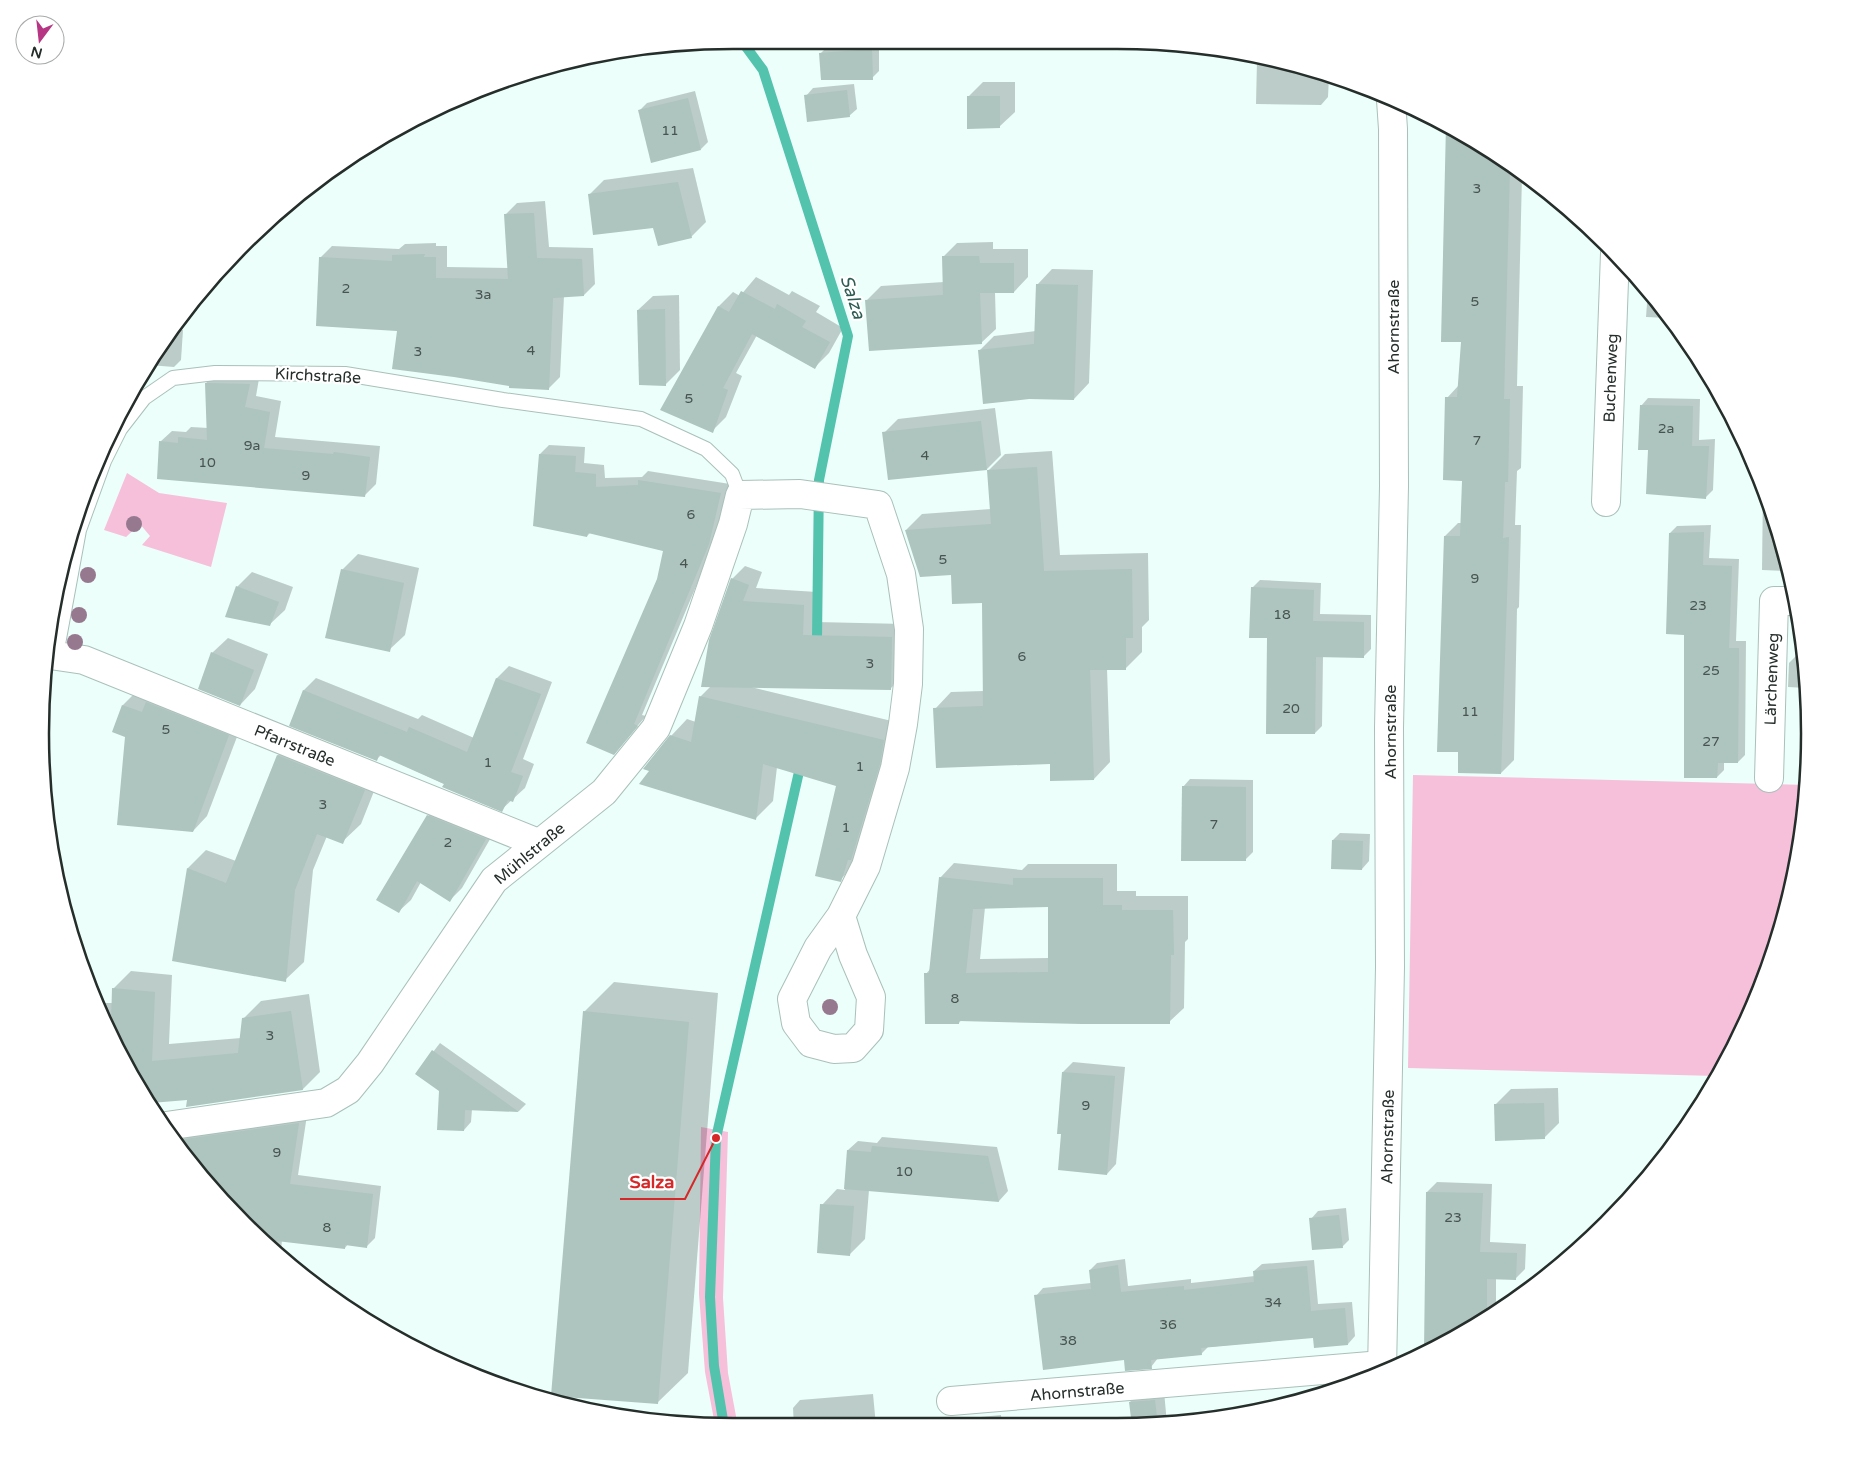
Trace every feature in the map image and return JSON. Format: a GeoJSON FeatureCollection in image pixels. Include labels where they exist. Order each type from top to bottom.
{"type":"FeatureCollection","features":[{"type":"Feature","properties":{"kind":"street","name":"Ahornstraße"},"geometry":{"type":"LineString","coordinates":[[1382,1365],[1388,1106],[1389,728],[1394,486],[1391,107]]}},
{"type":"Feature","properties":{"kind":"street","name":"Buchenweg"},"geometry":{"type":"LineString","coordinates":[[1606,502],[1614,263]]}},
{"type":"Feature","properties":{"kind":"street"},"geometry":{"type":"LineString","coordinates":[[740,495],[800,494],[878,505],[901,574],[909,629],[908,684],[894,768],[866,866],[841,916]]}},
{"type":"Feature","properties":{"kind":"street","name":"Mühlstraße"},"geometry":{"type":"LineString","coordinates":[[172,1125],[326,1103],[348,1090],[370,1063],[494,880],[604,792],[656,728],[698,626],[733,524],[740,495]]}},
{"type":"Feature","properties":{"kind":"street","name":"Lärchenweg"},"geometry":{"type":"LineString","coordinates":[[1768,778],[1774,601],[1788,601]]}},
{"type":"Feature","properties":{"kind":"street","name":"Pfarrstraße"},"geometry":{"type":"LineString","coordinates":[[54,655],[84,660],[538,843]]}},
{"type":"Feature","properties":{"kind":"street","name":"Ahornstraße"},"geometry":{"type":"LineString","coordinates":[[951,1402],[1372,1369]]}},
{"type":"Feature","properties":{"kind":"lane","name":"Kirchstraße"},"geometry":{"type":"LineString","coordinates":[[120,429],[144,398],[173,378],[214,373],[345,374],[503,400],[641,419],[706,449],[732,474],[740,495]]}},
{"type":"Feature","properties":{"kind":"lane","name":"Kirchstraße"},"geometry":{"type":"LineString","coordinates":[[55,647],[77,539]]}},
{"type":"Feature","properties":{"kind":"shaded area"},"geometry":{"type":"Polygon","coordinates":[[[127,473],[159,493],[227,503],[211,567],[142,545],[150,536],[140,524],[126,537],[104,530],[127,473]]]}},
{"type":"Feature","properties":{"kind":"shaded area"},"geometry":{"type":"Polygon","coordinates":[[[1413,775],[1799,785],[1788,867],[1778,911],[1765,954],[1731,1036],[1710,1076],[1408,1068],[1413,775]]]}},
{"type":"Feature","properties":{"kind":"shaded area"},"geometry":{"type":"Polygon","coordinates":[[[701,1127],[728,1132],[723,1298],[728,1373],[736,1418],[714,1418],[705,1372],[699,1294],[701,1127]]]}},
{"type":"Feature","properties":{"kind":"building"},"geometry":{"type":"Polygon","coordinates":[[[872,49],[873,80],[821,80],[819,53],[872,49]]]}},
{"type":"Feature","properties":{"kind":"building"},"geometry":{"type":"Polygon","coordinates":[[[847,90],[850,117],[807,122],[804,95],[847,90]]]}},
{"type":"Feature","properties":{"kind":"building"},"geometry":{"type":"Polygon","coordinates":[[[967,96],[1000,96],[1000,128],[967,129],[967,96]]]}},
{"type":"Feature","properties":{"kind":"building"},"geometry":{"type":"Polygon","coordinates":[[[688,98],[701,150],[651,163],[638,110],[688,98]]]}},
{"type":"Feature","properties":{"kind":"building"},"geometry":{"type":"Polygon","coordinates":[[[1446,133],[1510,173],[1504,399],[1510,399],[1508,482],[1505,482],[1503,538],[1509,537],[1501,774],[1458,773],[1458,752],[1437,752],[1444,536],[1460,536],[1462,481],[1443,480],[1445,397],[1457,397],[1461,342],[1441,342],[1446,133]]]}},
{"type":"Feature","properties":{"kind":"building"},"geometry":{"type":"Polygon","coordinates":[[[678,182],[692,238],[658,246],[653,228],[593,235],[588,194],[678,182]]]}},
{"type":"Feature","properties":{"kind":"building"},"geometry":{"type":"Polygon","coordinates":[[[534,213],[537,258],[582,259],[584,296],[553,298],[549,390],[509,388],[509,386],[454,377],[392,369],[397,331],[316,326],[319,257],[392,261],[392,255],[425,254],[424,257],[436,257],[436,278],[508,279],[504,214],[534,213]]]}},
{"type":"Feature","properties":{"kind":"building"},"geometry":{"type":"Polygon","coordinates":[[[942,256],[979,256],[980,263],[1014,263],[1014,293],[980,293],[982,344],[869,351],[865,300],[943,295],[942,256]]]}},
{"type":"Feature","properties":{"kind":"building"},"geometry":{"type":"Polygon","coordinates":[[[1036,284],[1078,285],[1074,400],[1029,399],[983,404],[978,350],[1034,344],[1036,284]]]}},
{"type":"Feature","properties":{"kind":"building"},"geometry":{"type":"Polygon","coordinates":[[[741,291],[775,309],[777,304],[806,321],[802,327],[830,342],[815,369],[752,334],[723,388],[728,390],[713,433],[660,410],[718,306],[729,312],[741,291]]]}},
{"type":"Feature","properties":{"kind":"building"},"geometry":{"type":"Polygon","coordinates":[[[665,309],[666,386],[639,385],[637,310],[665,309]]]}},
{"type":"Feature","properties":{"kind":"building"},"geometry":{"type":"Polygon","coordinates":[[[205,383],[250,384],[245,407],[270,412],[264,448],[333,454],[334,452],[370,457],[365,497],[157,479],[159,441],[178,443],[178,437],[207,440],[205,383]]]}},
{"type":"Feature","properties":{"kind":"building"},"geometry":{"type":"Polygon","coordinates":[[[1640,405],[1693,406],[1692,446],[1709,446],[1706,499],[1646,494],[1648,450],[1638,450],[1640,405]]]}},
{"type":"Feature","properties":{"kind":"building"},"geometry":{"type":"Polygon","coordinates":[[[981,421],[987,470],[888,480],[882,432],[981,421]]]}},
{"type":"Feature","properties":{"kind":"building"},"geometry":{"type":"Polygon","coordinates":[[[539,454],[576,456],[575,472],[596,474],[596,487],[638,485],[638,480],[721,493],[709,544],[634,724],[638,726],[614,755],[586,743],[657,579],[663,551],[588,533],[587,537],[533,526],[539,454]]]}},
{"type":"Feature","properties":{"kind":"building"},"geometry":{"type":"Polygon","coordinates":[[[1037,467],[1044,571],[1132,569],[1133,638],[1126,638],[1126,670],[1090,670],[1094,780],[1050,781],[1050,764],[936,768],[933,708],[983,706],[982,603],[952,604],[951,575],[920,577],[905,530],[991,524],[987,470],[1037,467]]]}},
{"type":"Feature","properties":{"kind":"building"},"geometry":{"type":"Polygon","coordinates":[[[1704,532],[1703,565],[1732,566],[1729,648],[1739,648],[1738,763],[1718,763],[1717,778],[1684,778],[1684,635],[1666,634],[1669,533],[1704,532]]]}},
{"type":"Feature","properties":{"kind":"building"},"geometry":{"type":"Polygon","coordinates":[[[341,569],[404,583],[390,652],[325,638],[341,569]]]}},
{"type":"Feature","properties":{"kind":"building"},"geometry":{"type":"Polygon","coordinates":[[[731,578],[749,585],[743,601],[804,605],[803,635],[892,637],[891,690],[701,687],[709,640],[731,578]]]}},
{"type":"Feature","properties":{"kind":"building"},"geometry":{"type":"Polygon","coordinates":[[[236,586],[279,602],[270,626],[225,617],[236,586]]]}},
{"type":"Feature","properties":{"kind":"building"},"geometry":{"type":"Polygon","coordinates":[[[1251,587],[1314,590],[1313,621],[1364,622],[1364,658],[1316,657],[1315,734],[1266,734],[1267,638],[1249,638],[1251,587]]]}},
{"type":"Feature","properties":{"kind":"building"},"geometry":{"type":"Polygon","coordinates":[[[211,652],[254,670],[240,706],[198,689],[211,652]]]}},
{"type":"Feature","properties":{"kind":"building"},"geometry":{"type":"Polygon","coordinates":[[[496,678],[541,694],[511,772],[523,776],[513,802],[508,800],[502,812],[442,787],[444,784],[379,755],[377,761],[289,726],[303,690],[407,732],[409,727],[467,752],[496,678]]]}},
{"type":"Feature","properties":{"kind":"building"},"geometry":{"type":"Polygon","coordinates":[[[699,696],[884,740],[880,764],[851,860],[848,860],[841,882],[815,876],[836,786],[763,764],[756,820],[639,784],[649,771],[643,769],[670,735],[691,742],[699,696]]]}},
{"type":"Feature","properties":{"kind":"building"},"geometry":{"type":"Polygon","coordinates":[[[146,702],[229,735],[193,832],[117,825],[125,737],[112,732],[122,705],[142,712],[146,702]]]}},
{"type":"Feature","properties":{"kind":"building"},"geometry":{"type":"Polygon","coordinates":[[[277,755],[365,790],[343,844],[317,834],[295,890],[286,982],[172,961],[187,868],[226,883],[277,755]]]}},
{"type":"Feature","properties":{"kind":"building"},"geometry":{"type":"Polygon","coordinates":[[[1182,786],[1246,787],[1246,861],[1181,861],[1182,786]]]}},
{"type":"Feature","properties":{"kind":"building"},"geometry":{"type":"Polygon","coordinates":[[[427,815],[486,839],[450,902],[417,881],[399,913],[376,900],[427,815]]]}},
{"type":"Feature","properties":{"kind":"building"},"geometry":{"type":"Polygon","coordinates":[[[1332,840],[1363,841],[1362,870],[1331,869],[1332,840]]]}},
{"type":"Feature","properties":{"kind":"building"},"geometry":{"type":"Polygon","coordinates":[[[939,877],[1013,885],[1013,878],[1103,878],[1103,905],[1122,905],[1122,910],[1173,910],[1174,955],[1171,955],[1170,1024],[959,1021],[959,1024],[925,1024],[924,973],[929,973],[939,877]],[[1048,907],[973,909],[966,973],[1048,972],[1048,907]]]}},
{"type":"Feature","properties":{"kind":"building"},"geometry":{"type":"Polygon","coordinates":[[[112,988],[155,992],[152,1061],[238,1053],[242,1018],[291,1011],[303,1090],[186,1107],[187,1100],[157,1103],[140,1076],[111,1019],[112,988]]]}},
{"type":"Feature","properties":{"kind":"building"},"geometry":{"type":"Polygon","coordinates":[[[583,1011],[689,1022],[658,1404],[565,1397],[551,1394],[583,1011]]]}},
{"type":"Feature","properties":{"kind":"building"},"geometry":{"type":"Polygon","coordinates":[[[432,1050],[519,1112],[465,1110],[464,1131],[437,1130],[439,1091],[415,1074],[432,1050]]]}},
{"type":"Feature","properties":{"kind":"building"},"geometry":{"type":"Polygon","coordinates":[[[1062,1072],[1115,1076],[1107,1175],[1058,1170],[1061,1134],[1057,1134],[1062,1072]]]}},
{"type":"Feature","properties":{"kind":"building"},"geometry":{"type":"Polygon","coordinates":[[[1544,1103],[1545,1139],[1495,1141],[1494,1104],[1544,1103]]]}},
{"type":"Feature","properties":{"kind":"building"},"geometry":{"type":"Polygon","coordinates":[[[299,1123],[290,1184],[373,1194],[367,1248],[345,1245],[345,1249],[274,1241],[249,1218],[219,1185],[182,1139],[299,1123]]]}},
{"type":"Feature","properties":{"kind":"building"},"geometry":{"type":"Polygon","coordinates":[[[872,1146],[988,1156],[999,1202],[844,1189],[847,1150],[871,1152],[872,1146]]]}},
{"type":"Feature","properties":{"kind":"building"},"geometry":{"type":"Polygon","coordinates":[[[1426,1192],[1483,1193],[1480,1252],[1517,1253],[1516,1280],[1487,1279],[1487,1309],[1424,1345],[1426,1192]]]}},
{"type":"Feature","properties":{"kind":"building"},"geometry":{"type":"Polygon","coordinates":[[[820,1204],[854,1206],[850,1256],[817,1253],[820,1204]]]}},
{"type":"Feature","properties":{"kind":"building"},"geometry":{"type":"Polygon","coordinates":[[[1339,1215],[1343,1248],[1312,1250],[1309,1218],[1339,1215]]]}},
{"type":"Feature","properties":{"kind":"building"},"geometry":{"type":"Polygon","coordinates":[[[1118,1265],[1121,1292],[1184,1286],[1184,1290],[1254,1282],[1253,1271],[1307,1266],[1311,1311],[1345,1308],[1348,1345],[1314,1348],[1313,1338],[1201,1348],[1202,1355],[1151,1360],[1152,1369],[1125,1371],[1124,1360],[1043,1370],[1034,1295],[1091,1289],[1089,1270],[1118,1265]]]}},
{"type":"Feature","properties":{"kind":"building"},"geometry":{"type":"Polygon","coordinates":[[[1155,1400],[1157,1417],[1131,1418],[1129,1402],[1155,1400]]]}},
{"type":"Feature","properties":{"kind":"waterway","name":"Salza"},"geometry":{"type":"LineString","coordinates":[[748,49],[763,70],[848,336],[819,480],[817,639]]}},
{"type":"Feature","properties":{"kind":"waterway","name":"Salza"},"geometry":{"type":"LineString","coordinates":[[723,1418],[714,1366],[710,1297],[716,1138],[801,763]]}},
{"type":"Feature","properties":{"kind":"place","name":"Salza"},"geometry":{"type":"Point","coordinates":[716,1138]}}]}
